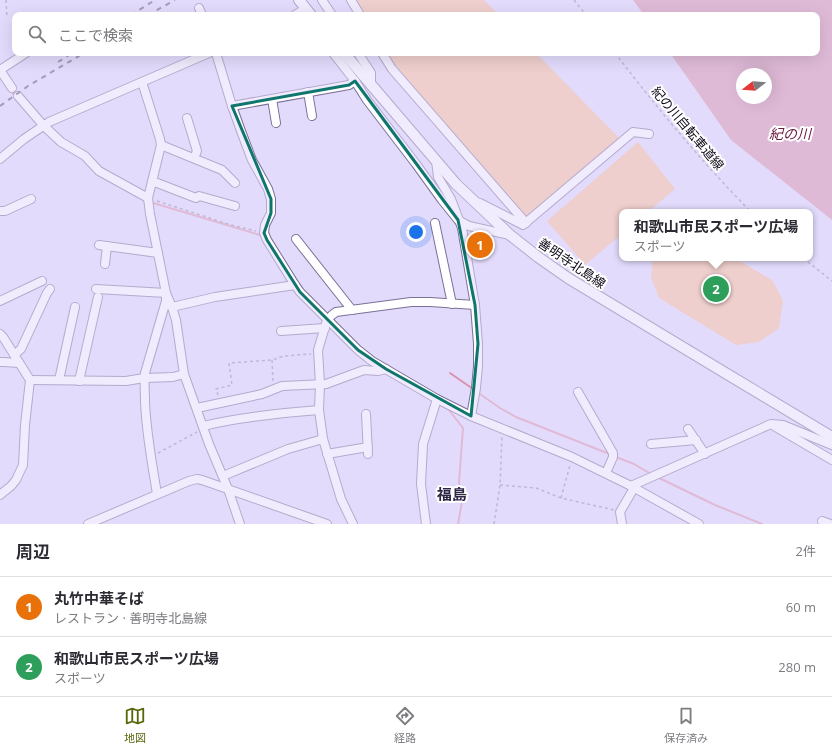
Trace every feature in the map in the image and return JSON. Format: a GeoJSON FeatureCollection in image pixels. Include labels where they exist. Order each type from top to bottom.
{"type":"FeatureCollection","features":[{"type":"Feature","properties":{"kind":"main road","name":"善明寺北島線"},"geometry":{"type":"LineString","coordinates":[[347,56],[456,184],[510,235],[538,257],[568,278],[832,437]]}},
{"type":"Feature","properties":{"kind":"street"},"geometry":{"type":"LineString","coordinates":[[351,0],[358,12]]}},
{"type":"Feature","properties":{"kind":"street"},"geometry":{"type":"LineString","coordinates":[[323,1],[330,12]]}},
{"type":"Feature","properties":{"kind":"street"},"geometry":{"type":"LineString","coordinates":[[12,88],[0,70],[21,56]]}},
{"type":"Feature","properties":{"kind":"street"},"geometry":{"type":"LineString","coordinates":[[0,159],[41,127],[202,56]]}},
{"type":"Feature","properties":{"kind":"street"},"geometry":{"type":"LineString","coordinates":[[217,56],[232,106],[252,160],[268,189],[271,199],[271,213],[264,233],[295,285],[326,324],[382,370],[437,401],[572,457],[633,486],[699,524]]}},
{"type":"Feature","properties":{"kind":"street"},"geometry":{"type":"LineString","coordinates":[[335,56],[458,220],[469,226],[510,235]]}},
{"type":"Feature","properties":{"kind":"street"},"geometry":{"type":"LineString","coordinates":[[360,56],[371,73],[371,84]]}},
{"type":"Feature","properties":{"kind":"street"},"geometry":{"type":"LineString","coordinates":[[384,56],[392,69],[526,223]]}},
{"type":"Feature","properties":{"kind":"street"},"geometry":{"type":"LineString","coordinates":[[232,106],[349,85],[355,81]]}},
{"type":"Feature","properties":{"kind":"street"},"geometry":{"type":"LineString","coordinates":[[142,82],[161,144],[148,200],[166,293],[166,301],[144,378],[145,412],[150,456],[157,494]]}},
{"type":"Feature","properties":{"kind":"street"},"geometry":{"type":"LineString","coordinates":[[308,92],[312,116]]}},
{"type":"Feature","properties":{"kind":"street"},"geometry":{"type":"LineString","coordinates":[[18,96],[41,127],[61,142],[85,156],[99,171],[148,200]]}},
{"type":"Feature","properties":{"kind":"street"},"geometry":{"type":"LineString","coordinates":[[272,99],[276,123]]}},
{"type":"Feature","properties":{"kind":"street"},"geometry":{"type":"LineString","coordinates":[[186,118],[197,151],[194,158]]}},
{"type":"Feature","properties":{"kind":"street"},"geometry":{"type":"LineString","coordinates":[[473,200],[523,225],[633,132],[649,134]]}},
{"type":"Feature","properties":{"kind":"street"},"geometry":{"type":"LineString","coordinates":[[161,144],[222,170],[235,183]]}},
{"type":"Feature","properties":{"kind":"street"},"geometry":{"type":"LineString","coordinates":[[436,161],[438,177],[452,199],[462,228],[475,305],[478,344],[476,391],[471,416]]}},
{"type":"Feature","properties":{"kind":"street"},"geometry":{"type":"LineString","coordinates":[[152,181],[196,198],[199,196],[234,206]]}},
{"type":"Feature","properties":{"kind":"street"},"geometry":{"type":"LineString","coordinates":[[0,211],[5,211],[31,199]]}},
{"type":"Feature","properties":{"kind":"street"},"geometry":{"type":"LineString","coordinates":[[435,223],[452,304]]}},
{"type":"Feature","properties":{"kind":"street"},"geometry":{"type":"LineString","coordinates":[[296,240],[352,310]]}},
{"type":"Feature","properties":{"kind":"street"},"geometry":{"type":"LineString","coordinates":[[105,264],[103,246],[158,253]]}},
{"type":"Feature","properties":{"kind":"street"},"geometry":{"type":"LineString","coordinates":[[0,301],[42,281]]}},
{"type":"Feature","properties":{"kind":"street"},"geometry":{"type":"LineString","coordinates":[[172,306],[215,297],[295,285]]}},
{"type":"Feature","properties":{"kind":"street"},"geometry":{"type":"LineString","coordinates":[[14,355],[21,349],[50,289]]}},
{"type":"Feature","properties":{"kind":"street"},"geometry":{"type":"LineString","coordinates":[[79,381],[97,293],[166,293]]}},
{"type":"Feature","properties":{"kind":"street"},"geometry":{"type":"LineString","coordinates":[[166,293],[172,306],[179,333],[184,374],[240,524]]}},
{"type":"Feature","properties":{"kind":"street"},"geometry":{"type":"LineString","coordinates":[[352,524],[341,499],[327,454],[323,439],[319,410],[320,384],[318,350],[326,324],[336,312],[411,302],[475,305]]}},
{"type":"Feature","properties":{"kind":"street"},"geometry":{"type":"LineString","coordinates":[[59,380],[76,307]]}},
{"type":"Feature","properties":{"kind":"street"},"geometry":{"type":"LineString","coordinates":[[281,331],[326,324]]}},
{"type":"Feature","properties":{"kind":"street"},"geometry":{"type":"LineString","coordinates":[[0,334],[30,380],[25,425],[23,465],[16,480],[0,495]]}},
{"type":"Feature","properties":{"kind":"street"},"geometry":{"type":"LineString","coordinates":[[0,362],[20,363]]}},
{"type":"Feature","properties":{"kind":"street"},"geometry":{"type":"LineString","coordinates":[[196,408],[262,394],[282,386],[326,384],[364,370],[382,370]]}},
{"type":"Feature","properties":{"kind":"street"},"geometry":{"type":"LineString","coordinates":[[30,380],[126,381],[144,378],[173,377],[184,374]]}},
{"type":"Feature","properties":{"kind":"street"},"geometry":{"type":"LineString","coordinates":[[578,392],[613,456],[606,474]]}},
{"type":"Feature","properties":{"kind":"street"},"geometry":{"type":"LineString","coordinates":[[426,524],[421,484],[423,444],[437,401]]}},
{"type":"Feature","properties":{"kind":"street"},"geometry":{"type":"LineString","coordinates":[[203,427],[222,422],[282,412],[319,410]]}},
{"type":"Feature","properties":{"kind":"street"},"geometry":{"type":"LineString","coordinates":[[327,454],[368,451],[366,414]]}},
{"type":"Feature","properties":{"kind":"street"},"geometry":{"type":"LineString","coordinates":[[771,424],[832,460]]}},
{"type":"Feature","properties":{"kind":"street"},"geometry":{"type":"LineString","coordinates":[[622,524],[620,512],[633,486],[771,424],[783,425],[832,445]]}},
{"type":"Feature","properties":{"kind":"street"},"geometry":{"type":"LineString","coordinates":[[688,429],[705,454]]}},
{"type":"Feature","properties":{"kind":"street"},"geometry":{"type":"LineString","coordinates":[[223,476],[288,449],[323,439]]}},
{"type":"Feature","properties":{"kind":"street"},"geometry":{"type":"LineString","coordinates":[[651,444],[696,440]]}},
{"type":"Feature","properties":{"kind":"street"},"geometry":{"type":"LineString","coordinates":[[88,524],[189,480],[197,479],[327,524]]}},
{"type":"Feature","properties":{"kind":"path"},"geometry":{"type":"LineString","coordinates":[[6,0],[6,18]]}},
{"type":"Feature","properties":{"kind":"path"},"geometry":{"type":"LineString","coordinates":[[574,0],[584,12]]}},
{"type":"Feature","properties":{"kind":"path","name":"紀の川自転車道線"},"geometry":{"type":"LineString","coordinates":[[617,56],[648,96],[726,188],[747,209]]}},
{"type":"Feature","properties":{"kind":"path"},"geometry":{"type":"LineString","coordinates":[[148,200],[231,225],[264,233]]}},
{"type":"Feature","properties":{"kind":"path"},"geometry":{"type":"LineString","coordinates":[[807,261],[832,281]]}},
{"type":"Feature","properties":{"kind":"path"},"geometry":{"type":"LineString","coordinates":[[220,403],[216,390],[232,385],[229,363],[272,360],[284,356],[318,353]]}},
{"type":"Feature","properties":{"kind":"path"},"geometry":{"type":"LineString","coordinates":[[272,360],[274,389]]}},
{"type":"Feature","properties":{"kind":"path"},"geometry":{"type":"LineString","coordinates":[[150,456],[203,427]]}},
{"type":"Feature","properties":{"kind":"path"},"geometry":{"type":"LineString","coordinates":[[494,524],[500,485],[502,428]]}},
{"type":"Feature","properties":{"kind":"path"},"geometry":{"type":"LineString","coordinates":[[561,498],[572,457]]}},
{"type":"Feature","properties":{"kind":"path"},"geometry":{"type":"LineString","coordinates":[[500,485],[536,488],[561,498],[620,512]]}},
{"type":"Feature","properties":{"kind":"highlighted area"},"geometry":{"type":"Polygon","coordinates":[[[355,81],[458,220],[475,305],[478,344],[471,416],[386,369],[358,350],[300,292],[267,240],[264,233],[271,213],[271,199],[232,106],[349,85],[355,81]]]}},
{"type":"Feature","properties":{"kind":"shaded area"},"geometry":{"type":"Polygon","coordinates":[[[356,0],[484,0],[496,12],[363,12],[356,0]]]}},
{"type":"Feature","properties":{"kind":"shaded area"},"geometry":{"type":"Polygon","coordinates":[[[390,56],[539,56],[620,139],[526,220],[396,66],[390,56]]]}},
{"type":"Feature","properties":{"kind":"shaded area"},"geometry":{"type":"Polygon","coordinates":[[[638,142],[675,189],[652,209],[619,209],[619,237],[585,265],[547,221],[638,142]]]}},
{"type":"Feature","properties":{"kind":"shaded area"},"geometry":{"type":"Polygon","coordinates":[[[653,261],[740,261],[773,281],[783,301],[779,328],[759,342],[736,345],[659,298],[651,277],[653,261]]]}},
{"type":"Feature","properties":{"kind":"water","name":"紀の川"},"geometry":{"type":"Polygon","coordinates":[[[633,0],[832,0],[832,220],[731,140],[672,56],[820,56],[820,12],[642,12],[633,0]]]}},
{"type":"Feature","properties":{"kind":"waterway"},"geometry":{"type":"LineString","coordinates":[[10,90],[16,97]]}},
{"type":"Feature","properties":{"kind":"waterway"},"geometry":{"type":"LineString","coordinates":[[150,202],[260,235],[263,239]]}},
{"type":"Feature","properties":{"kind":"waterway"},"geometry":{"type":"LineString","coordinates":[[450,373],[473,389]]}},
{"type":"Feature","properties":{"kind":"waterway"},"geometry":{"type":"LineString","coordinates":[[477,392],[516,417],[612,455]]}},
{"type":"Feature","properties":{"kind":"waterway"},"geometry":{"type":"LineString","coordinates":[[439,404],[449,410],[463,428],[459,483],[463,496],[458,524]]}},
{"type":"Feature","properties":{"kind":"waterway"},"geometry":{"type":"LineString","coordinates":[[616,457],[634,464],[651,474]]}},
{"type":"Feature","properties":{"kind":"waterway"},"geometry":{"type":"LineString","coordinates":[[657,477],[715,505],[762,524]]}},
{"type":"Feature","properties":{"kind":"railway"},"geometry":{"type":"LineString","coordinates":[[136,12],[155,0]]}},
{"type":"Feature","properties":{"kind":"railway"},"geometry":{"type":"LineString","coordinates":[[153,12],[175,0]]}},
{"type":"Feature","properties":{"kind":"railway"},"geometry":{"type":"LineString","coordinates":[[58,62],[67,56]]}},
{"type":"Feature","properties":{"kind":"railway"},"geometry":{"type":"LineString","coordinates":[[0,106],[28,86],[79,56]]}},
{"type":"Feature","properties":{"kind":"place","name":"丸竹中華そば"},"geometry":{"type":"Point","coordinates":[480,245]}},
{"type":"Feature","properties":{"kind":"place","name":"和歌山市民スポーツ広場"},"geometry":{"type":"Point","coordinates":[716,289]}},
{"type":"Feature","properties":{"kind":"district","name":"福島"},"geometry":{"type":"Point","coordinates":[452,494]}}]}
